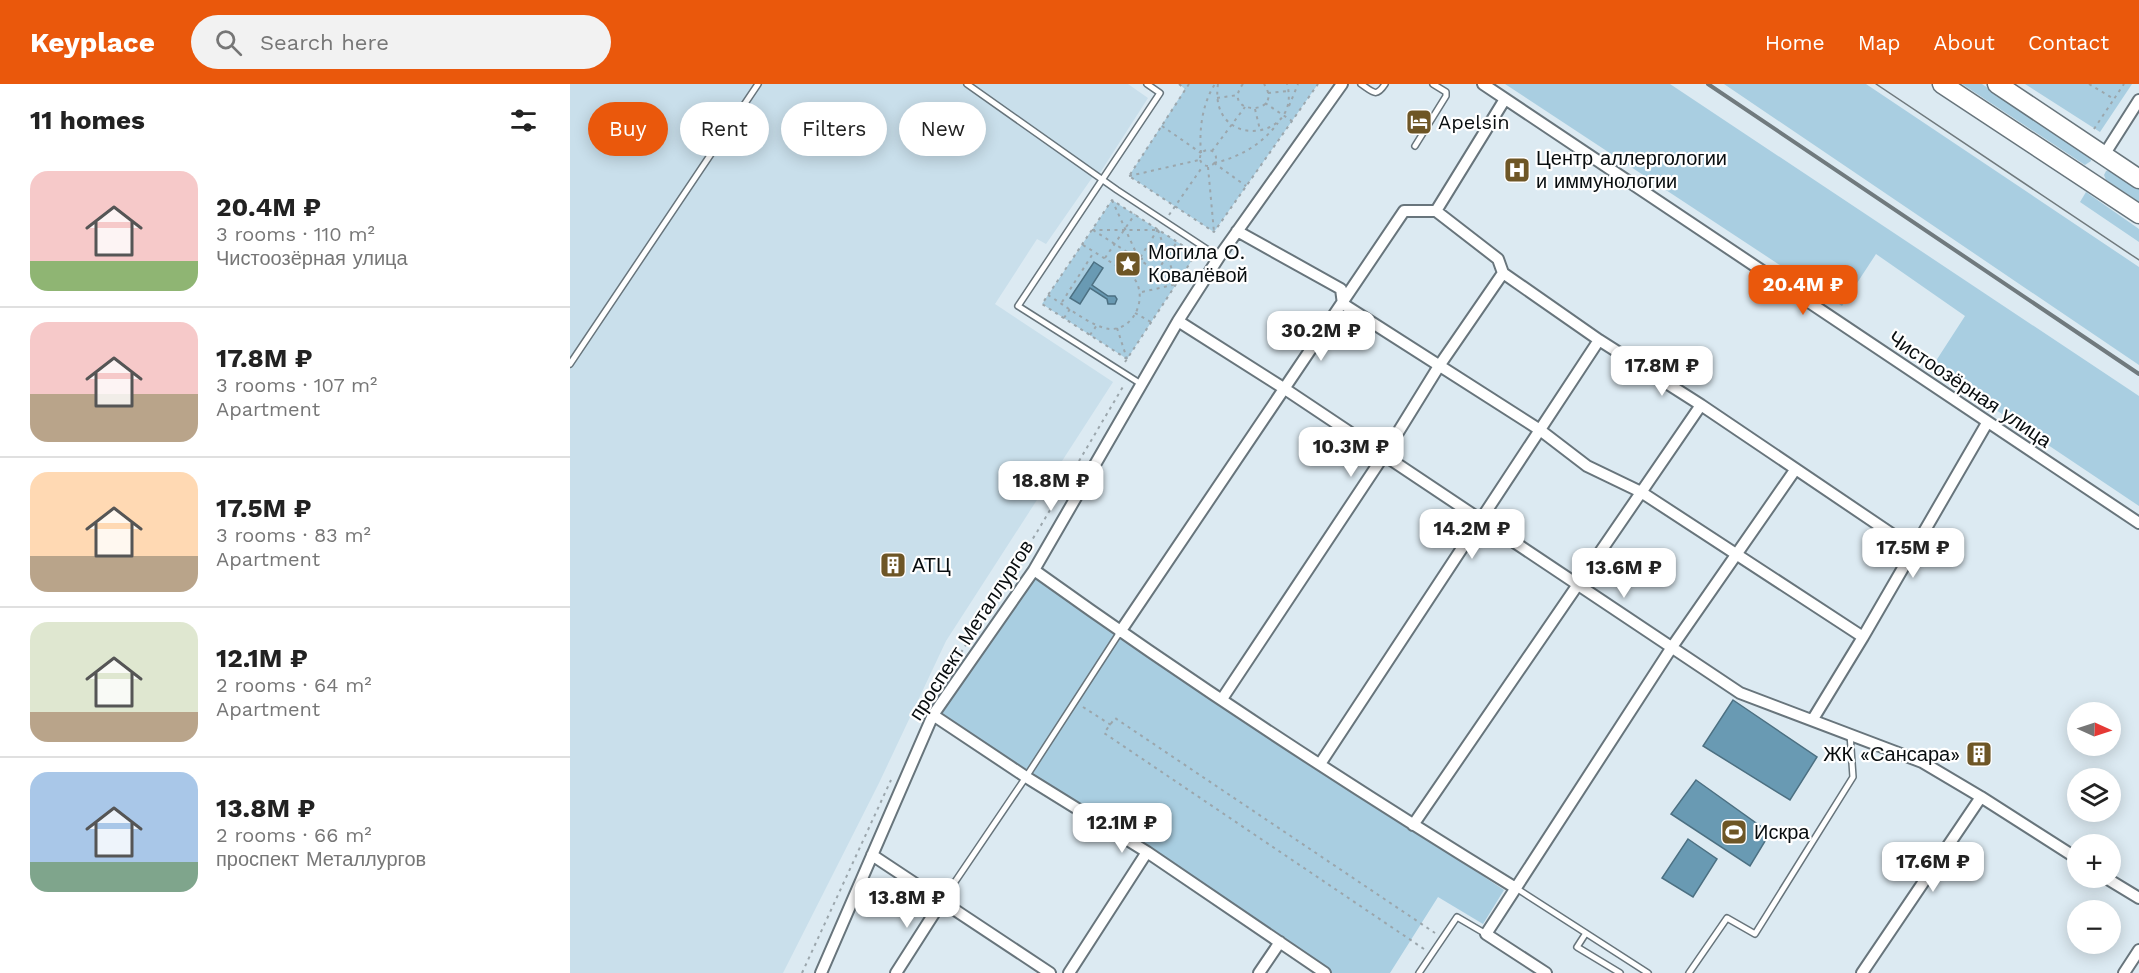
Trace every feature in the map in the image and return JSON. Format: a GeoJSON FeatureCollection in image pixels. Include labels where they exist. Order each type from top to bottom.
{"type":"FeatureCollection","features":[{"type":"Feature","properties":{"kind":"main road"},"geometry":{"type":"LineString","coordinates":[[1942,84],[2139,214]]}},
{"type":"Feature","properties":{"kind":"main road"},"geometry":{"type":"LineString","coordinates":[[1998,84],[2139,179]]}},
{"type":"Feature","properties":{"kind":"main road"},"geometry":{"type":"LineString","coordinates":[[2089,181],[2104,155]]}},
{"type":"Feature","properties":{"kind":"street","name":"проспект Металлургов"},"geometry":{"type":"LineString","coordinates":[[821,973],[933,715],[1034,570],[1140,384],[1220,256],[1342,84]]}},
{"type":"Feature","properties":{"kind":"street","name":"Чистоозёрная улица"},"geometry":{"type":"LineString","coordinates":[[1483,84],[2139,523]]}},
{"type":"Feature","properties":{"kind":"street"},"geometry":{"type":"LineString","coordinates":[[1436,211],[1506,99]]}},
{"type":"Feature","properties":{"kind":"street"},"geometry":{"type":"LineString","coordinates":[[2104,155],[2139,100]]}},
{"type":"Feature","properties":{"kind":"street"},"geometry":{"type":"LineString","coordinates":[[1120,632],[1404,211],[1436,211],[1498,259],[1503,273],[1599,340],[1701,405],[1914,549]]}},
{"type":"Feature","properties":{"kind":"street"},"geometry":{"type":"LineString","coordinates":[[1237,231],[1341,289],[1343,304],[1540,429],[1587,466],[1641,492],[1863,637]]}},
{"type":"Feature","properties":{"kind":"street"},"geometry":{"type":"LineString","coordinates":[[1222,699],[1384,455],[1439,366],[1503,273]]}},
{"type":"Feature","properties":{"kind":"street"},"geometry":{"type":"LineString","coordinates":[[1178,321],[1285,389],[1740,693],[1922,762],[2067,852]]}},
{"type":"Feature","properties":{"kind":"street"},"geometry":{"type":"LineString","coordinates":[[1320,764],[1599,340]]}},
{"type":"Feature","properties":{"kind":"street"},"geometry":{"type":"LineString","coordinates":[[1413,825],[1701,405]]}},
{"type":"Feature","properties":{"kind":"street"},"geometry":{"type":"LineString","coordinates":[[1812,719],[1863,637],[1988,423]]}},
{"type":"Feature","properties":{"kind":"street"},"geometry":{"type":"LineString","coordinates":[[1547,973],[1486,934],[1672,647],[1795,470]]}},
{"type":"Feature","properties":{"kind":"street"},"geometry":{"type":"LineString","coordinates":[[1034,570],[1120,632],[1413,825],[1514,888]]}},
{"type":"Feature","properties":{"kind":"street"},"geometry":{"type":"LineString","coordinates":[[933,715],[1026,777],[1147,852],[1325,973]]}},
{"type":"Feature","properties":{"kind":"street"},"geometry":{"type":"LineString","coordinates":[[1862,973],[1981,797]]}},
{"type":"Feature","properties":{"kind":"street"},"geometry":{"type":"LineString","coordinates":[[1069,973],[1147,852]]}},
{"type":"Feature","properties":{"kind":"street"},"geometry":{"type":"LineString","coordinates":[[872,855],[1050,973]]}},
{"type":"Feature","properties":{"kind":"street"},"geometry":{"type":"LineString","coordinates":[[2121,887],[2139,898]]}},
{"type":"Feature","properties":{"kind":"street"},"geometry":{"type":"LineString","coordinates":[[896,973],[942,901]]}},
{"type":"Feature","properties":{"kind":"street"},"geometry":{"type":"LineString","coordinates":[[1260,973],[1280,942]]}},
{"type":"Feature","properties":{"kind":"street"},"geometry":{"type":"LineString","coordinates":[[2124,973],[2139,950]]}},
{"type":"Feature","properties":{"kind":"lane"},"geometry":{"type":"LineString","coordinates":[[570,364],[758,84]]}},
{"type":"Feature","properties":{"kind":"lane"},"geometry":{"type":"LineString","coordinates":[[967,84],[1102,180],[1220,256]]}},
{"type":"Feature","properties":{"kind":"lane"},"geometry":{"type":"LineString","coordinates":[[1140,384],[1018,306],[1160,93],[1147,84]]}},
{"type":"Feature","properties":{"kind":"lane"},"geometry":{"type":"LineString","coordinates":[[1361,84],[1377,93],[1385,84]]}},
{"type":"Feature","properties":{"kind":"lane"},"geometry":{"type":"LineString","coordinates":[[1415,147],[1446,96],[1446,92],[1433,84]]}},
{"type":"Feature","properties":{"kind":"lane"},"geometry":{"type":"LineString","coordinates":[[942,901],[1120,632]]}},
{"type":"Feature","properties":{"kind":"lane"},"geometry":{"type":"LineString","coordinates":[[1689,973],[1727,918],[1755,934],[1853,777],[1850,734]]}},
{"type":"Feature","properties":{"kind":"lane"},"geometry":{"type":"LineString","coordinates":[[1514,888],[1648,973]]}},
{"type":"Feature","properties":{"kind":"lane"},"geometry":{"type":"LineString","coordinates":[[1419,973],[1457,917],[1486,934]]}},
{"type":"Feature","properties":{"kind":"lane"},"geometry":{"type":"LineString","coordinates":[[1586,933],[1577,947],[1620,973]]}},
{"type":"Feature","properties":{"kind":"path"},"geometry":{"type":"LineString","coordinates":[[1179,84],[1185,89]]}},
{"type":"Feature","properties":{"kind":"path"},"geometry":{"type":"LineString","coordinates":[[1129,176],[1189,84]]}},
{"type":"Feature","properties":{"kind":"path"},"geometry":{"type":"LineString","coordinates":[[1216,84],[1218,107],[1223,117],[1242,130],[1267,129],[1284,116],[1288,104],[1287,84]]}},
{"type":"Feature","properties":{"kind":"path"},"geometry":{"type":"LineString","coordinates":[[1216,84],[1204,111],[1200,136],[1199,160],[1203,166],[1208,167],[1214,163],[1234,158],[1254,147],[1271,132],[1284,116],[1298,84]]}},
{"type":"Feature","properties":{"kind":"path"},"geometry":{"type":"LineString","coordinates":[[1241,85],[1238,95],[1245,107],[1256,109],[1265,103],[1268,93],[1264,84]]}},
{"type":"Feature","properties":{"kind":"path"},"geometry":{"type":"LineString","coordinates":[[1214,232],[1318,84]]}},
{"type":"Feature","properties":{"kind":"path"},"geometry":{"type":"LineString","coordinates":[[2090,84],[2114,99]]}},
{"type":"Feature","properties":{"kind":"path"},"geometry":{"type":"LineString","coordinates":[[2092,131],[2124,84]]}},
{"type":"Feature","properties":{"kind":"path"},"geometry":{"type":"LineString","coordinates":[[1268,93],[1289,91]]}},
{"type":"Feature","properties":{"kind":"path"},"geometry":{"type":"LineString","coordinates":[[1217,98],[1238,95]]}},
{"type":"Feature","properties":{"kind":"path"},"geometry":{"type":"LineString","coordinates":[[1265,103],[1292,121]]}},
{"type":"Feature","properties":{"kind":"path"},"geometry":{"type":"LineString","coordinates":[[1212,152],[1245,107]]}},
{"type":"Feature","properties":{"kind":"path"},"geometry":{"type":"LineString","coordinates":[[1256,109],[1260,130]]}},
{"type":"Feature","properties":{"kind":"path"},"geometry":{"type":"LineString","coordinates":[[1162,126],[1201,153]]}},
{"type":"Feature","properties":{"kind":"path"},"geometry":{"type":"LineString","coordinates":[[1201,153],[1206,150],[1212,152],[1216,157],[1214,163]]}},
{"type":"Feature","properties":{"kind":"path"},"geometry":{"type":"LineString","coordinates":[[1129,176],[1199,160]]}},
{"type":"Feature","properties":{"kind":"path"},"geometry":{"type":"LineString","coordinates":[[1214,163],[1247,186]]}},
{"type":"Feature","properties":{"kind":"path"},"geometry":{"type":"LineString","coordinates":[[1174,206],[1203,166]]}},
{"type":"Feature","properties":{"kind":"path"},"geometry":{"type":"LineString","coordinates":[[1208,167],[1214,232]]}},
{"type":"Feature","properties":{"kind":"path"},"geometry":{"type":"LineString","coordinates":[[1129,176],[1214,232]]}},
{"type":"Feature","properties":{"kind":"path"},"geometry":{"type":"LineString","coordinates":[[1112,200],[1196,254],[1140,259]]}},
{"type":"Feature","properties":{"kind":"path"},"geometry":{"type":"LineString","coordinates":[[1112,200],[1042,304],[1127,359],[1117,328]]}},
{"type":"Feature","properties":{"kind":"path"},"geometry":{"type":"LineString","coordinates":[[1112,200],[1124,230],[1140,259]]}},
{"type":"Feature","properties":{"kind":"path"},"geometry":{"type":"LineString","coordinates":[[1106,258],[1135,214]]}},
{"type":"Feature","properties":{"kind":"path"},"geometry":{"type":"LineString","coordinates":[[1092,230],[1158,230]]}},
{"type":"Feature","properties":{"kind":"path"},"geometry":{"type":"LineString","coordinates":[[1092,230],[1177,284]]}},
{"type":"Feature","properties":{"kind":"path"},"geometry":{"type":"LineString","coordinates":[[1158,230],[1177,284]]}},
{"type":"Feature","properties":{"kind":"path"},"geometry":{"type":"LineString","coordinates":[[1130,274],[1158,230]]}},
{"type":"Feature","properties":{"kind":"path"},"geometry":{"type":"LineString","coordinates":[[1157,271],[1177,242]]}},
{"type":"Feature","properties":{"kind":"path"},"geometry":{"type":"LineString","coordinates":[[1048,295],[1096,325],[1108,329],[1117,328],[1127,322],[1136,312],[1140,303],[1139,284],[1130,274],[1083,244]]}},
{"type":"Feature","properties":{"kind":"path"},"geometry":{"type":"LineString","coordinates":[[1061,303],[1094,252]]}},
{"type":"Feature","properties":{"kind":"path"},"geometry":{"type":"LineString","coordinates":[[1141,293],[1177,284]]}},
{"type":"Feature","properties":{"kind":"path"},"geometry":{"type":"LineString","coordinates":[[1064,318],[1070,309]]}},
{"type":"Feature","properties":{"kind":"path"},"geometry":{"type":"LineString","coordinates":[[1136,312],[1151,322]]}},
{"type":"Feature","properties":{"kind":"path"},"geometry":{"type":"LineString","coordinates":[[1090,335],[1096,325]]}},
{"type":"Feature","properties":{"kind":"path"},"geometry":{"type":"LineString","coordinates":[[1075,702],[1110,725]]}},
{"type":"Feature","properties":{"kind":"path"},"geometry":{"type":"LineString","coordinates":[[1432,954],[1104,734],[1110,725],[1115,718],[1443,938]]}},
{"type":"Feature","properties":{"kind":"shaded area"},"geometry":{"type":"Polygon","coordinates":[[[570,84],[1128,84],[1148,98],[1098,176],[1094,175],[1046,244],[1037,239],[995,304],[1113,382],[946,641],[879,783],[783,973],[570,973],[570,84]]]}},
{"type":"Feature","properties":{"kind":"shaded area"},"geometry":{"type":"Polygon","coordinates":[[[1179,84],[1318,84],[1214,232],[1129,176],[1185,89],[1179,84]]]}},
{"type":"Feature","properties":{"kind":"shaded area"},"geometry":{"type":"Polygon","coordinates":[[[1505,84],[1670,84],[2139,396],[2139,506],[1932,367],[1965,316],[1876,254],[1842,306],[1505,84]]]}},
{"type":"Feature","properties":{"kind":"shaded area"},"geometry":{"type":"Polygon","coordinates":[[[1724,84],[1866,84],[2139,267],[2139,365],[1724,84]]]}},
{"type":"Feature","properties":{"kind":"shaded area"},"geometry":{"type":"Polygon","coordinates":[[[1962,84],[1982,84],[2090,156],[2091,161],[2085,165],[1962,84]]]}},
{"type":"Feature","properties":{"kind":"shaded area"},"geometry":{"type":"Polygon","coordinates":[[[2025,84],[2132,84],[2100,132],[2025,84]]]}},
{"type":"Feature","properties":{"kind":"shaded area"},"geometry":{"type":"Polygon","coordinates":[[[2111,169],[2139,187],[2139,202],[2106,180],[2104,175],[2111,169]]]}},
{"type":"Feature","properties":{"kind":"shaded area"},"geometry":{"type":"Polygon","coordinates":[[[2086,192],[2139,229],[2139,242],[2080,202],[2086,192]]]}},
{"type":"Feature","properties":{"kind":"shaded area"},"geometry":{"type":"Polygon","coordinates":[[[1112,200],[1196,254],[1127,359],[1042,304],[1112,200]]]}},
{"type":"Feature","properties":{"kind":"shaded area"},"geometry":{"type":"Polygon","coordinates":[[[1094,262],[1103,268],[1092,285],[1108,296],[1115,296],[1117,299],[1115,304],[1108,304],[1107,299],[1090,288],[1080,304],[1070,298],[1094,262]]]}},
{"type":"Feature","properties":{"kind":"shaded area"},"geometry":{"type":"Polygon","coordinates":[[[1031,575],[1504,890],[1483,924],[1438,897],[1390,973],[1330,973],[935,718],[1031,575]]]}},
{"type":"Feature","properties":{"kind":"shaded area","name":"Искра"},"geometry":{"type":"Polygon","coordinates":[[[1733,700],[1817,757],[1790,800],[1703,746],[1733,700]]]}},
{"type":"Feature","properties":{"kind":"shaded area","name":"Искра"},"geometry":{"type":"Polygon","coordinates":[[[1696,780],[1770,833],[1750,866],[1671,814],[1696,780]]]}},
{"type":"Feature","properties":{"kind":"shaded area","name":"Искра"},"geometry":{"type":"Polygon","coordinates":[[[1688,839],[1717,859],[1693,897],[1662,878],[1688,839]]]}},
{"type":"Feature","properties":{"kind":"tram line"},"geometry":{"type":"LineString","coordinates":[[1876,84],[2139,260]]}},
{"type":"Feature","properties":{"kind":"railway"},"geometry":{"type":"LineString","coordinates":[[1708,84],[2139,374]]}},
{"type":"Feature","properties":{"kind":"place","name":"Apelsin"},"geometry":{"type":"Point","coordinates":[1419,122]}},
{"type":"Feature","properties":{"kind":"place","name":"Центр аллергологии и иммунологии"},"geometry":{"type":"Point","coordinates":[1517,170]}},
{"type":"Feature","properties":{"kind":"place","name":"Могила О. Ковалёвой"},"geometry":{"type":"Point","coordinates":[1128,264]}},
{"type":"Feature","properties":{"kind":"place","name":"АТЦ"},"geometry":{"type":"Point","coordinates":[893,565]}},
{"type":"Feature","properties":{"kind":"place","name":"ЖК «Сансара»"},"geometry":{"type":"Point","coordinates":[1979,754]}},
{"type":"Feature","properties":{"kind":"place","name":"Искра"},"geometry":{"type":"Point","coordinates":[1734,832]}}]}
